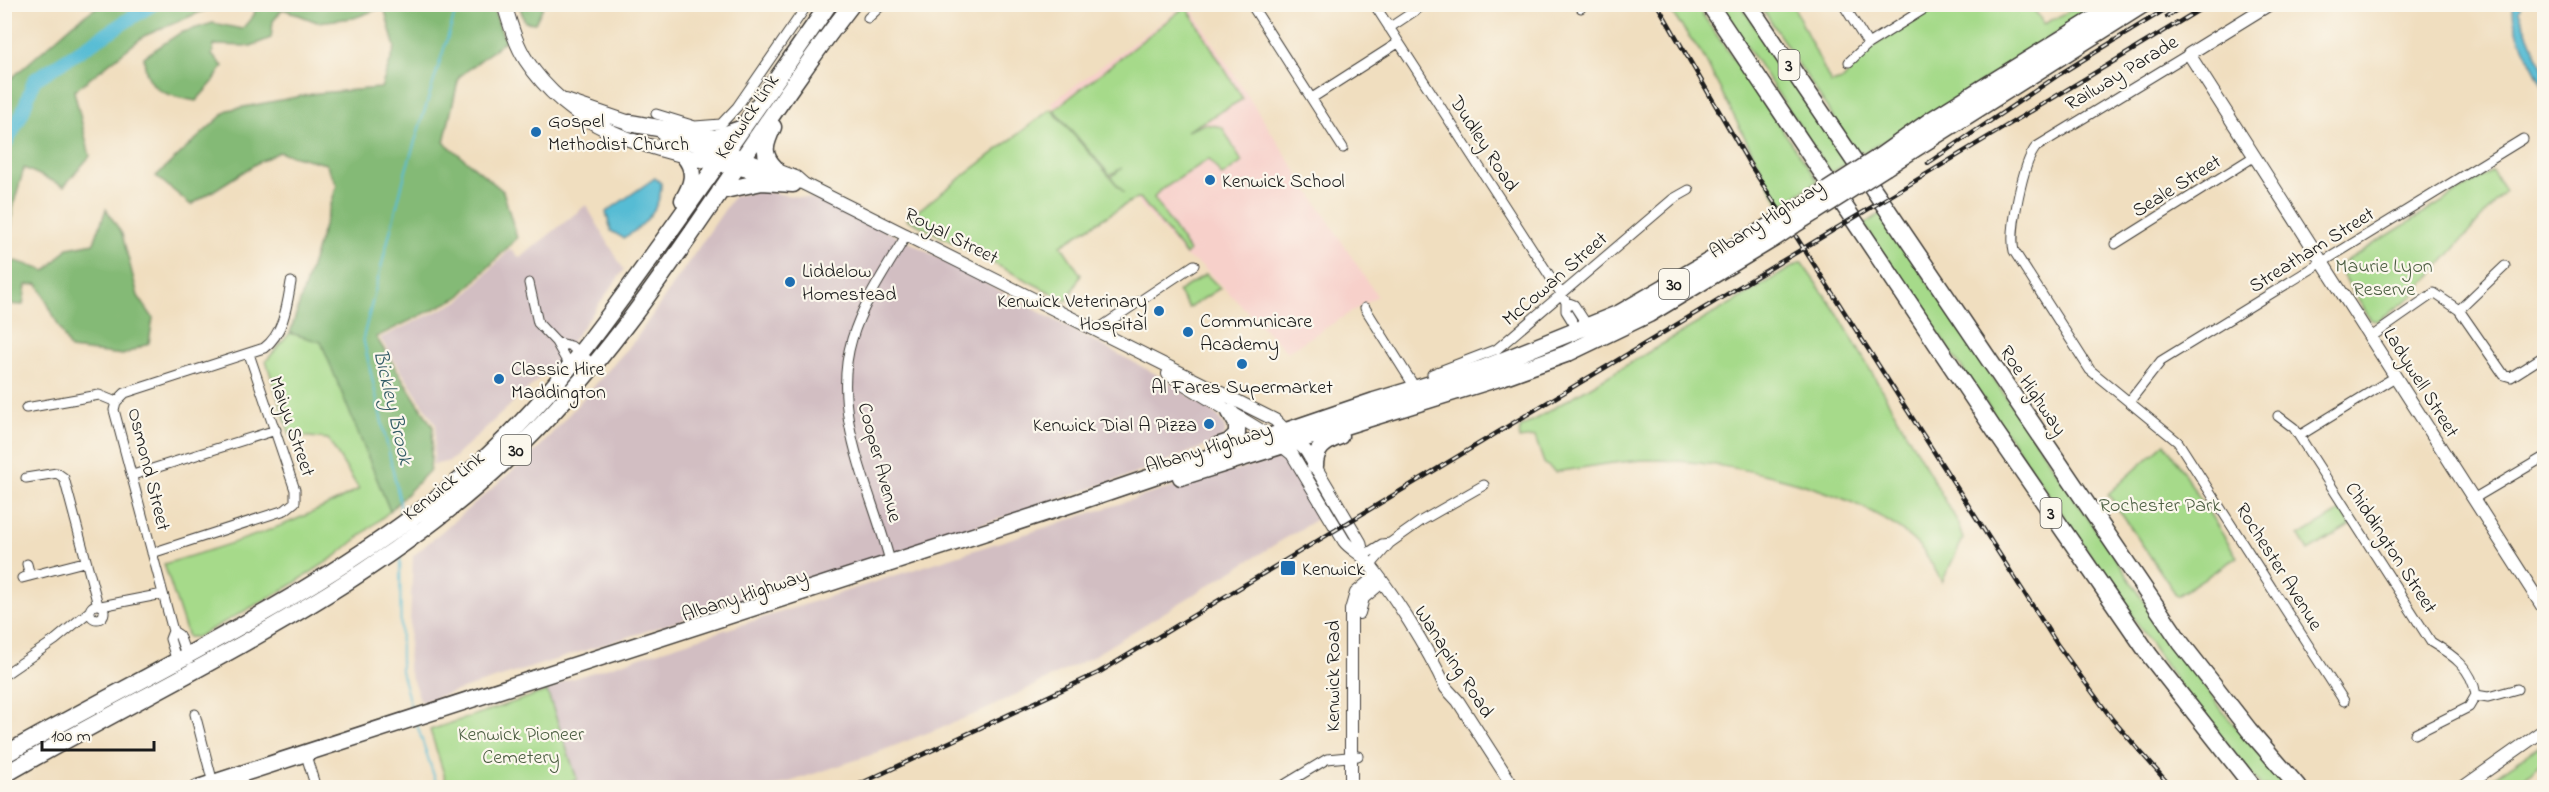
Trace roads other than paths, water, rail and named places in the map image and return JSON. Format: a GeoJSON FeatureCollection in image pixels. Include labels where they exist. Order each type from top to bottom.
{"type":"FeatureCollection","features":[{"type":"Feature","properties":{"kind":"highway","name":"Kenwick Link"},"geometry":{"type":"LineString","coordinates":[[584,364],[647,264],[829,4]]}},
{"type":"Feature","properties":{"kind":"highway","name":"Kenwick Link"},"geometry":{"type":"LineString","coordinates":[[4,775],[187,673],[348,571],[432,512],[492,451],[584,364],[720,191],[802,71],[852,4]]}},
{"type":"Feature","properties":{"kind":"highway","name":"3"},"geometry":{"type":"LineString","coordinates":[[1709,4],[1995,431],[2150,656],[2254,788]]}},
{"type":"Feature","properties":{"kind":"highway","name":"Roe Highway"},"geometry":{"type":"LineString","coordinates":[[1748,4],[2181,643],[2249,730],[2299,788]]}},
{"type":"Feature","properties":{"kind":"highway","name":"Albany Highway"},"geometry":{"type":"LineString","coordinates":[[1883,163],[1931,120],[2118,4]]}},
{"type":"Feature","properties":{"kind":"highway","name":"Albany Highway"},"geometry":{"type":"LineString","coordinates":[[891,565],[1160,474],[1284,439],[1374,417],[1502,377],[1570,352],[1621,329],[1791,220],[2144,4]]}},
{"type":"Feature","properties":{"kind":"highway"},"geometry":{"type":"LineString","coordinates":[[775,168],[764,152],[767,140],[791,101],[802,71]]}},
{"type":"Feature","properties":{"kind":"highway"},"geometry":{"type":"LineString","coordinates":[[630,123],[715,138],[743,128]]}},
{"type":"Feature","properties":{"kind":"highway"},"geometry":{"type":"LineString","coordinates":[[647,264],[657,242],[691,186],[692,169],[684,156]]}},
{"type":"Feature","properties":{"kind":"highway"},"geometry":{"type":"LineString","coordinates":[[720,191],[762,182],[798,184]]}},
{"type":"Feature","properties":{"kind":"highway","name":"Albany Highway"},"geometry":{"type":"LineString","coordinates":[[211,786],[1284,439],[1416,389],[1484,368],[1585,331],[1769,234]]}},
{"type":"Feature","properties":{"kind":"highway"},"geometry":{"type":"LineString","coordinates":[[1160,474],[1175,462],[1232,440],[1238,427],[1230,412]]}},
{"type":"Feature","properties":{"kind":"highway"},"geometry":{"type":"LineString","coordinates":[[1315,466],[1316,455],[1324,444],[1365,427],[1374,417]]}},
{"type":"Feature","properties":{"kind":"highway","name":"Kenwick Link"},"geometry":{"type":"LineString","coordinates":[[4,755],[312,585],[348,571]]}},
{"type":"Feature","properties":{"kind":"main road","name":"Royal Street"},"geometry":{"type":"LineString","coordinates":[[504,4],[514,37],[525,59],[567,108],[605,131],[684,156],[722,158]]}},
{"type":"Feature","properties":{"kind":"main road","name":"Railway Parade"},"geometry":{"type":"LineString","coordinates":[[2189,54],[2270,4]]}},
{"type":"Feature","properties":{"kind":"main road","name":"Ladywell Street"},"geometry":{"type":"LineString","coordinates":[[2189,54],[2544,609]]}},
{"type":"Feature","properties":{"kind":"main road","name":"Royal Street"},"geometry":{"type":"LineString","coordinates":[[559,98],[798,184],[907,234],[1081,324],[1098,329],[1265,414],[1284,439]]}},
{"type":"Feature","properties":{"kind":"main road","name":"Royal Street"},"geometry":{"type":"LineString","coordinates":[[740,163],[775,168],[796,177],[798,184]]}},
{"type":"Feature","properties":{"kind":"main road","name":"Royal Street"},"geometry":{"type":"LineString","coordinates":[[1081,324],[1095,336],[1177,379],[1230,412],[1284,439]]}},
{"type":"Feature","properties":{"kind":"main road","name":"Wanaping Road"},"geometry":{"type":"LineString","coordinates":[[1284,439],[1315,466],[1373,570],[1446,687],[1514,788]]}},
{"type":"Feature","properties":{"kind":"main road","name":"Wanaping Road"},"geometry":{"type":"LineString","coordinates":[[1284,439],[1322,506],[1350,549],[1373,570]]}},
{"type":"Feature","properties":{"kind":"main road"},"geometry":{"type":"LineString","coordinates":[[1327,487],[1325,503],[1322,506],[1338,508]]}},
{"type":"Feature","properties":{"kind":"main road","name":"Kenwick Road"},"geometry":{"type":"LineString","coordinates":[[1351,788],[1355,756],[1359,607],[1373,570]]}},
{"type":"Feature","properties":{"kind":"main road"},"geometry":{"type":"LineString","coordinates":[[2462,788],[2544,730]]}},
{"type":"Feature","properties":{"kind":"main road","name":"Kenwick Road"},"geometry":{"type":"LineString","coordinates":[[1355,756],[1358,788]]}},
{"type":"Feature","properties":{"kind":"street"},"geometry":{"type":"LineString","coordinates":[[656,114],[695,126],[721,124],[737,107],[808,4]]}},
{"type":"Feature","properties":{"kind":"street"},"geometry":{"type":"LineString","coordinates":[[868,18],[883,4]]}},
{"type":"Feature","properties":{"kind":"street"},"geometry":{"type":"LineString","coordinates":[[1251,4],[1343,148]]}},
{"type":"Feature","properties":{"kind":"street","name":"Dudley Road"},"geometry":{"type":"LineString","coordinates":[[1374,4],[1564,298],[1566,311],[1585,331]]}},
{"type":"Feature","properties":{"kind":"street"},"geometry":{"type":"LineString","coordinates":[[1389,28],[1425,4]]}},
{"type":"Feature","properties":{"kind":"street"},"geometry":{"type":"LineString","coordinates":[[1843,4],[1868,44]]}},
{"type":"Feature","properties":{"kind":"street"},"geometry":{"type":"LineString","coordinates":[[1849,62],[1868,44],[1932,4]]}},
{"type":"Feature","properties":{"kind":"street"},"geometry":{"type":"LineString","coordinates":[[1312,98],[1398,43]]}},
{"type":"Feature","properties":{"kind":"street","name":"Railway Parade"},"geometry":{"type":"LineString","coordinates":[[2029,160],[2034,150],[2044,140],[2189,54]]}},
{"type":"Feature","properties":{"kind":"street","name":"Streatham Street"},"geometry":{"type":"LineString","coordinates":[[2129,402],[2161,361],[2523,139]]}},
{"type":"Feature","properties":{"kind":"street","name":"Seale Street"},"geometry":{"type":"LineString","coordinates":[[2115,244],[2255,156]]}},
{"type":"Feature","properties":{"kind":"street","name":"Rochester Avenue"},"geometry":{"type":"LineString","coordinates":[[2029,160],[2012,235],[2015,256],[2085,365],[2102,383],[2178,442],[2344,701]]}},
{"type":"Feature","properties":{"kind":"street","name":"McCowan Street"},"geometry":{"type":"LineString","coordinates":[[1432,374],[1488,355],[1564,298],[1673,199],[1689,190]]}},
{"type":"Feature","properties":{"kind":"street","name":"Cooper Avenue"},"geometry":{"type":"LineString","coordinates":[[891,565],[852,436],[844,397],[852,337],[867,304],[907,234]]}},
{"type":"Feature","properties":{"kind":"street"},"geometry":{"type":"LineString","coordinates":[[1098,329],[1194,265]]}},
{"type":"Feature","properties":{"kind":"street"},"geometry":{"type":"LineString","coordinates":[[2459,310],[2505,266]]}},
{"type":"Feature","properties":{"kind":"street","name":"Osmond Street"},"geometry":{"type":"LineString","coordinates":[[187,673],[170,639],[173,631],[114,410],[116,402],[125,393],[264,348],[278,334],[291,282]]}},
{"type":"Feature","properties":{"kind":"street"},"geometry":{"type":"LineString","coordinates":[[529,283],[538,323],[556,342],[565,358],[584,364]]}},
{"type":"Feature","properties":{"kind":"street"},"geometry":{"type":"LineString","coordinates":[[2371,337],[2406,314],[2429,295],[2439,295],[2459,310],[2504,375],[2511,376],[2544,356]]}},
{"type":"Feature","properties":{"kind":"street"},"geometry":{"type":"LineString","coordinates":[[1365,308],[1416,389]]}},
{"type":"Feature","properties":{"kind":"street"},"geometry":{"type":"LineString","coordinates":[[1570,352],[1585,331],[1621,329]]}},
{"type":"Feature","properties":{"kind":"street","name":"Maiyu Street"},"geometry":{"type":"LineString","coordinates":[[152,553],[291,506],[295,502],[295,490],[249,354]]}},
{"type":"Feature","properties":{"kind":"street"},"geometry":{"type":"LineString","coordinates":[[2300,436],[2395,377]]}},
{"type":"Feature","properties":{"kind":"street"},"geometry":{"type":"LineString","coordinates":[[26,408],[99,395],[116,402]]}},
{"type":"Feature","properties":{"kind":"street","name":"Chiddington Street"},"geometry":{"type":"LineString","coordinates":[[2278,416],[2290,423],[2300,436],[2431,642],[2462,663],[2476,695]]}},
{"type":"Feature","properties":{"kind":"street"},"geometry":{"type":"LineString","coordinates":[[133,476],[276,430]]}},
{"type":"Feature","properties":{"kind":"street"},"geometry":{"type":"LineString","coordinates":[[2473,499],[2544,457]]}},
{"type":"Feature","properties":{"kind":"street"},"geometry":{"type":"LineString","coordinates":[[35,488],[30,478],[57,473],[64,478],[96,610]]}},
{"type":"Feature","properties":{"kind":"street"},"geometry":{"type":"LineString","coordinates":[[1373,570],[1390,543],[1421,521],[1484,485]]}},
{"type":"Feature","properties":{"kind":"street"},"geometry":{"type":"LineString","coordinates":[[27,564],[26,577],[84,562]]}},
{"type":"Feature","properties":{"kind":"street"},"geometry":{"type":"LineString","coordinates":[[4,675],[96,610],[163,594]]}},
{"type":"Feature","properties":{"kind":"street"},"geometry":{"type":"LineString","coordinates":[[2415,734],[2469,707],[2476,695],[2488,697],[2517,689]]}},
{"type":"Feature","properties":{"kind":"street"},"geometry":{"type":"LineString","coordinates":[[195,714],[211,786]]}},
{"type":"Feature","properties":{"kind":"street"},"geometry":{"type":"LineString","coordinates":[[306,755],[316,788]]}},
{"type":"Feature","properties":{"kind":"street"},"geometry":{"type":"LineString","coordinates":[[1279,788],[1318,763],[1335,757],[1355,756]]}},
{"type":"Feature","properties":{"kind":"water"},"geometry":{"type":"Polygon","coordinates":[[[2514,5],[2521,5],[2519,12],[2544,72],[2544,89],[2518,35],[2513,14],[2514,5]]]}},
{"type":"Feature","properties":{"kind":"water"},"geometry":{"type":"Polygon","coordinates":[[[655,178],[661,183],[660,192],[650,216],[638,229],[623,238],[611,231],[606,212],[655,178]]]}},
{"type":"Feature","properties":{"kind":"waterway"},"geometry":{"type":"LineString","coordinates":[[4,147],[22,114],[34,80],[153,4]]}},
{"type":"Feature","properties":{"kind":"waterway","name":"Bickley Brook"},"geometry":{"type":"LineString","coordinates":[[400,517],[400,502],[363,338],[406,170],[458,4]]}},
{"type":"Feature","properties":{"kind":"waterway","name":"Bickley Brook"},"geometry":{"type":"LineString","coordinates":[[400,553],[401,671],[412,711]]}},
{"type":"Feature","properties":{"kind":"waterway","name":"Bickley Brook"},"geometry":{"type":"LineString","coordinates":[[417,725],[438,788]]}},
{"type":"Feature","properties":{"kind":"railway"},"geometry":{"type":"LineString","coordinates":[[1657,4],[1749,163],[2057,644],[2112,719],[2172,788]]}},
{"type":"Feature","properties":{"kind":"railway"},"geometry":{"type":"LineString","coordinates":[[1928,163],[2060,74],[2174,4]]}},
{"type":"Feature","properties":{"kind":"railway"},"geometry":{"type":"LineString","coordinates":[[2167,16],[2187,4]]}},
{"type":"Feature","properties":{"kind":"railway"},"geometry":{"type":"LineString","coordinates":[[851,788],[1098,673],[2209,4]]}},
{"type":"Feature","properties":{"kind":"place","name":"Gospel Methodist Church"},"geometry":{"type":"Point","coordinates":[536,132]}},
{"type":"Feature","properties":{"kind":"place","name":"Kenwick School"},"geometry":{"type":"Point","coordinates":[1210,180]}},
{"type":"Feature","properties":{"kind":"place","name":"Liddelow Homestead"},"geometry":{"type":"Point","coordinates":[790,282]}},
{"type":"Feature","properties":{"kind":"place","name":"Kenwick Veterinary Hospital"},"geometry":{"type":"Point","coordinates":[1159,311]}},
{"type":"Feature","properties":{"kind":"place","name":"Communicare Academy"},"geometry":{"type":"Point","coordinates":[1188,332]}},
{"type":"Feature","properties":{"kind":"place","name":"Al Fares Supermarket"},"geometry":{"type":"Point","coordinates":[1242,364]}},
{"type":"Feature","properties":{"kind":"place","name":"Classic Hire Maddington"},"geometry":{"type":"Point","coordinates":[499,379]}},
{"type":"Feature","properties":{"kind":"place","name":"Kenwick Dial A Pizza"},"geometry":{"type":"Point","coordinates":[1209,424]}},
{"type":"Feature","properties":{"kind":"place","name":"Kenwick"},"geometry":{"type":"Point","coordinates":[1288,568]}},
{"type":"Feature","properties":{"kind":"park label","name":"Maurie Lyon Reserve"},"geometry":{"type":"Point","coordinates":[2384,276]}},
{"type":"Feature","properties":{"kind":"park label","name":"Rochester Park"},"geometry":{"type":"Point","coordinates":[2160,504]}},
{"type":"Feature","properties":{"kind":"park label","name":"Kenwick Pioneer Cemetery"},"geometry":{"type":"Point","coordinates":[521,744]}}]}
